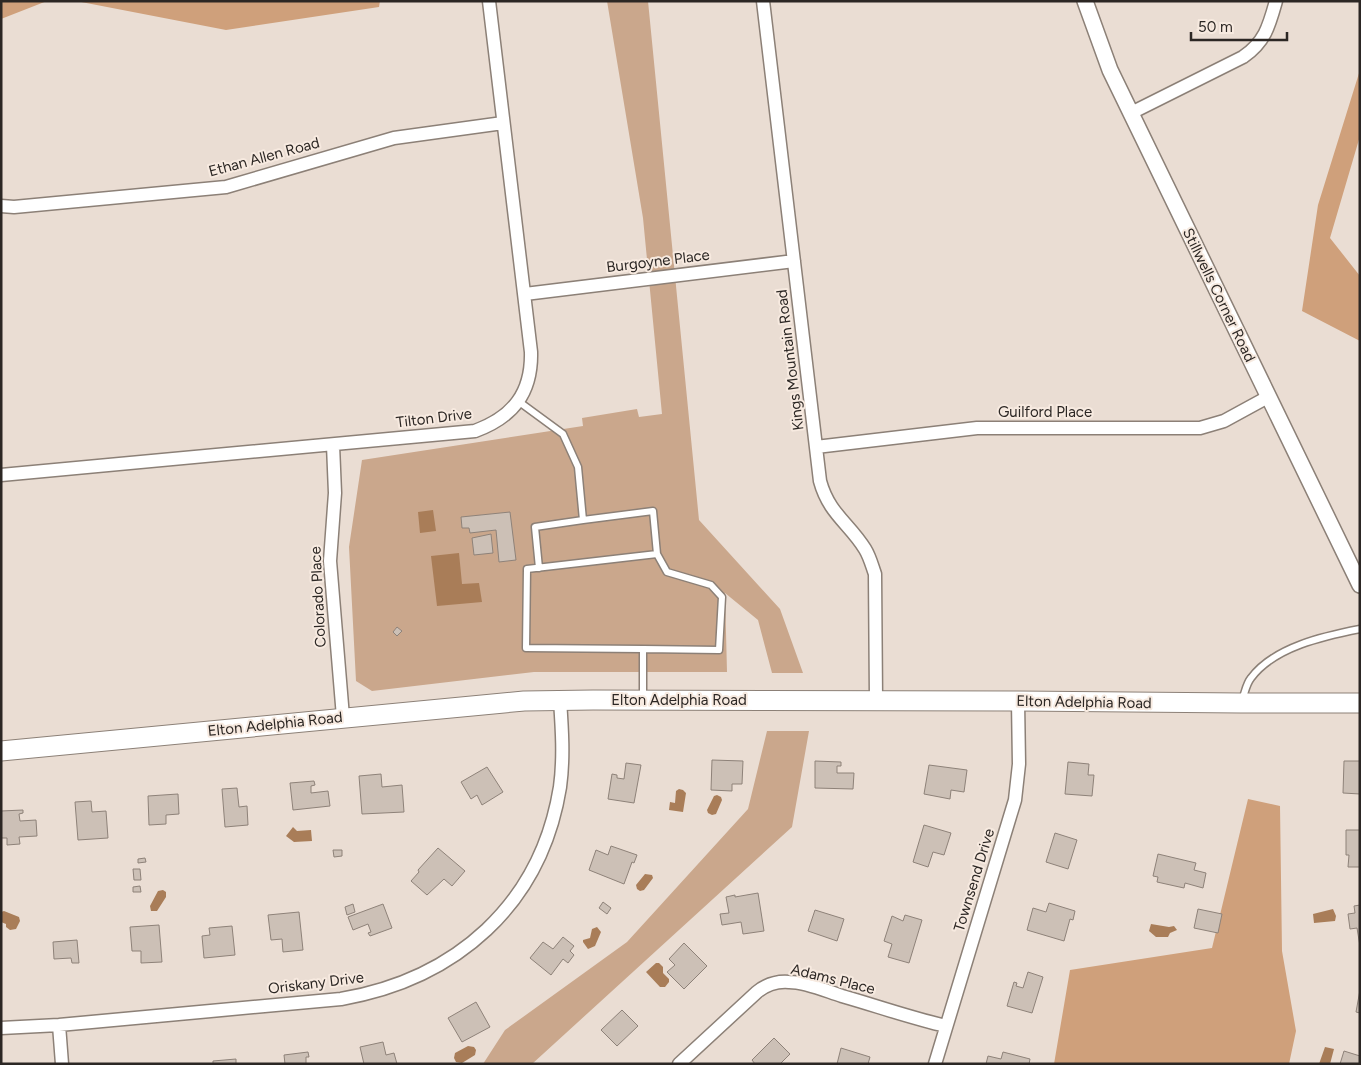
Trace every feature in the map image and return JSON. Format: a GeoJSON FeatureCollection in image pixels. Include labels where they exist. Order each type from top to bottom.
{"type":"FeatureCollection","features":[{"type":"Feature","properties":{"kind":"main road","name":"Elton Adelphia Road"},"geometry":{"type":"LineString","coordinates":[[1,751],[524,701],[876,700],[1241,704],[1360,703]]}},
{"type":"Feature","properties":{"kind":"street","name":"Tilton Drive"},"geometry":{"type":"LineString","coordinates":[[1,475],[474,431],[502,418],[518,401],[526,388],[532,363],[489,1]]}},
{"type":"Feature","properties":{"kind":"street","name":"Kings Mountain Road"},"geometry":{"type":"LineString","coordinates":[[763,1],[820,481],[826,498],[836,514],[865,549],[875,574],[876,700]]}},
{"type":"Feature","properties":{"kind":"street","name":"Stillwells Corner Road"},"geometry":{"type":"LineString","coordinates":[[1085,1],[1101,47],[1131,113],[1360,586]]}},
{"type":"Feature","properties":{"kind":"street"},"geometry":{"type":"LineString","coordinates":[[1131,113],[1252,51],[1260,43],[1267,30],[1276,1]]}},
{"type":"Feature","properties":{"kind":"street","name":"Ethan Allen Road"},"geometry":{"type":"LineString","coordinates":[[1,206],[14,207],[226,187],[394,138],[503,122]]}},
{"type":"Feature","properties":{"kind":"street","name":"Burgoyne Place"},"geometry":{"type":"LineString","coordinates":[[524,294],[794,261]]}},
{"type":"Feature","properties":{"kind":"street","name":"Guilford Place"},"geometry":{"type":"LineString","coordinates":[[816,447],[977,428],[1200,428],[1224,421],[1268,397]]}},
{"type":"Feature","properties":{"kind":"street","name":"Colorado Place"},"geometry":{"type":"LineString","coordinates":[[333,445],[335,493],[330,561],[343,717]]}},
{"type":"Feature","properties":{"kind":"street","name":"Oriskany Drive"},"geometry":{"type":"LineString","coordinates":[[1,1028],[59,1025],[342,999],[370,994],[428,972],[458,954],[487,930],[517,895],[537,862],[551,825],[560,785],[562,745],[560,700]]}},
{"type":"Feature","properties":{"kind":"street","name":"Townsend Drive"},"geometry":{"type":"LineString","coordinates":[[935,1064],[1015,800],[1019,764],[1018,701]]}},
{"type":"Feature","properties":{"kind":"street","name":"Adams Place"},"geometry":{"type":"LineString","coordinates":[[679,1064],[757,992],[770,984],[778,982],[792,982],[817,988],[919,1020],[946,1026]]}},
{"type":"Feature","properties":{"kind":"street"},"geometry":{"type":"LineString","coordinates":[[59,1025],[62,1064]]}},
{"type":"Feature","properties":{"kind":"lane"},"geometry":{"type":"LineString","coordinates":[[518,401],[563,434],[578,467],[583,520]]}},
{"type":"Feature","properties":{"kind":"lane"},"geometry":{"type":"LineString","coordinates":[[539,568],[535,527],[652,511],[657,554],[667,572],[710,585],[722,597],[719,650],[526,648],[527,569],[539,568],[657,554]]}},
{"type":"Feature","properties":{"kind":"lane"},"geometry":{"type":"LineString","coordinates":[[1241,704],[1250,679],[1269,660],[1310,641],[1360,629]]}},
{"type":"Feature","properties":{"kind":"lane"},"geometry":{"type":"LineString","coordinates":[[643,650],[643,700]]}},
{"type":"Feature","properties":{"kind":"shaded area"},"geometry":{"type":"Polygon","coordinates":[[[1,1],[47,1],[1,19],[1,1]]]}},
{"type":"Feature","properties":{"kind":"shaded area"},"geometry":{"type":"Polygon","coordinates":[[[76,1],[380,1],[379,7],[226,30],[76,1]]]}},
{"type":"Feature","properties":{"kind":"shaded area"},"geometry":{"type":"Polygon","coordinates":[[[607,1],[648,1],[699,520],[780,609],[803,673],[772,673],[758,620],[725,593],[727,672],[534,672],[372,691],[356,681],[349,547],[362,460],[583,426],[582,418],[637,409],[639,417],[662,414],[643,218],[607,1]]]}},
{"type":"Feature","properties":{"kind":"shaded area"},"geometry":{"type":"Polygon","coordinates":[[[1360,70],[1360,136],[1330,238],[1360,276],[1360,341],[1302,311],[1318,205],[1360,70]]]}},
{"type":"Feature","properties":{"kind":"shaded area"},"geometry":{"type":"Polygon","coordinates":[[[433,510],[436,531],[420,533],[418,512],[433,510]]]}},
{"type":"Feature","properties":{"kind":"shaded area"},"geometry":{"type":"Polygon","coordinates":[[[459,553],[462,584],[479,583],[482,602],[437,606],[431,556],[459,553]]]}},
{"type":"Feature","properties":{"kind":"shaded area"},"geometry":{"type":"Polygon","coordinates":[[[767,731],[809,731],[792,827],[532,1064],[483,1064],[505,1030],[627,942],[748,809],[767,731]]]}},
{"type":"Feature","properties":{"kind":"shaded area"},"geometry":{"type":"Polygon","coordinates":[[[679,789],[686,793],[683,812],[669,810],[670,802],[675,803],[676,791],[679,789]]]}},
{"type":"Feature","properties":{"kind":"shaded area"},"geometry":{"type":"Polygon","coordinates":[[[717,795],[722,800],[716,814],[712,815],[707,810],[714,796],[717,795]]]}},
{"type":"Feature","properties":{"kind":"shaded area"},"geometry":{"type":"Polygon","coordinates":[[[1248,799],[1280,806],[1282,951],[1296,1031],[1289,1064],[1054,1064],[1070,970],[1212,948],[1248,799]]]}},
{"type":"Feature","properties":{"kind":"shaded area"},"geometry":{"type":"Polygon","coordinates":[[[293,827],[297,831],[311,830],[312,841],[294,842],[286,836],[293,827]]]}},
{"type":"Feature","properties":{"kind":"shaded area"},"geometry":{"type":"Polygon","coordinates":[[[645,874],[652,875],[653,878],[644,890],[640,891],[636,885],[645,874]]]}},
{"type":"Feature","properties":{"kind":"shaded area"},"geometry":{"type":"Polygon","coordinates":[[[163,890],[166,892],[166,897],[157,911],[151,911],[150,906],[158,891],[163,890]]]}},
{"type":"Feature","properties":{"kind":"shaded area"},"geometry":{"type":"Polygon","coordinates":[[[1333,909],[1336,916],[1335,921],[1314,923],[1313,914],[1333,909]]]}},
{"type":"Feature","properties":{"kind":"shaded area"},"geometry":{"type":"Polygon","coordinates":[[[4,911],[19,917],[20,921],[16,929],[10,930],[6,927],[6,924],[1,922],[1,912],[4,911]]]}},
{"type":"Feature","properties":{"kind":"shaded area"},"geometry":{"type":"Polygon","coordinates":[[[1151,924],[1174,926],[1177,930],[1170,933],[1168,937],[1156,937],[1149,931],[1151,924]]]}},
{"type":"Feature","properties":{"kind":"shaded area"},"geometry":{"type":"Polygon","coordinates":[[[597,927],[601,932],[595,946],[588,949],[583,940],[590,938],[592,929],[597,927]]]}},
{"type":"Feature","properties":{"kind":"shaded area"},"geometry":{"type":"Polygon","coordinates":[[[656,963],[663,967],[663,973],[669,979],[665,987],[660,987],[646,972],[656,963]]]}},
{"type":"Feature","properties":{"kind":"shaded area"},"geometry":{"type":"Polygon","coordinates":[[[468,1046],[474,1047],[476,1050],[475,1055],[462,1063],[456,1062],[454,1058],[455,1053],[468,1046]]]}},
{"type":"Feature","properties":{"kind":"shaded area"},"geometry":{"type":"Polygon","coordinates":[[[1325,1047],[1334,1049],[1330,1064],[1319,1064],[1325,1047]]]}},
{"type":"Feature","properties":{"kind":"building"},"geometry":{"type":"Polygon","coordinates":[[[510,512],[516,560],[499,562],[496,530],[470,533],[469,528],[462,528],[461,517],[510,512]]]}},
{"type":"Feature","properties":{"kind":"building"},"geometry":{"type":"Polygon","coordinates":[[[491,534],[493,553],[474,555],[472,538],[491,534]]]}},
{"type":"Feature","properties":{"kind":"building"},"geometry":{"type":"Polygon","coordinates":[[[397,627],[402,631],[397,636],[393,632],[397,627]]]}},
{"type":"Feature","properties":{"kind":"building"},"geometry":{"type":"Polygon","coordinates":[[[712,760],[743,761],[742,784],[732,784],[732,791],[711,790],[712,760]]]}},
{"type":"Feature","properties":{"kind":"building"},"geometry":{"type":"Polygon","coordinates":[[[815,761],[841,762],[841,766],[837,766],[837,773],[854,773],[853,789],[815,788],[815,761]]]}},
{"type":"Feature","properties":{"kind":"building"},"geometry":{"type":"Polygon","coordinates":[[[1344,761],[1360,761],[1360,794],[1343,793],[1344,761]]]}},
{"type":"Feature","properties":{"kind":"building"},"geometry":{"type":"Polygon","coordinates":[[[1068,762],[1089,764],[1088,775],[1094,775],[1092,796],[1065,794],[1068,762]]]}},
{"type":"Feature","properties":{"kind":"building"},"geometry":{"type":"Polygon","coordinates":[[[626,763],[641,765],[634,803],[608,799],[612,774],[617,775],[617,778],[624,779],[626,763]]]}},
{"type":"Feature","properties":{"kind":"building"},"geometry":{"type":"Polygon","coordinates":[[[929,765],[967,770],[964,792],[951,790],[950,799],[924,794],[929,765]]]}},
{"type":"Feature","properties":{"kind":"building"},"geometry":{"type":"Polygon","coordinates":[[[487,767],[503,792],[482,805],[477,795],[471,799],[461,782],[487,767]]]}},
{"type":"Feature","properties":{"kind":"building"},"geometry":{"type":"Polygon","coordinates":[[[381,774],[382,787],[402,785],[404,812],[362,814],[359,776],[381,774]]]}},
{"type":"Feature","properties":{"kind":"building"},"geometry":{"type":"Polygon","coordinates":[[[314,781],[315,785],[311,786],[311,793],[328,791],[330,806],[293,810],[290,783],[314,781]]]}},
{"type":"Feature","properties":{"kind":"building"},"geometry":{"type":"Polygon","coordinates":[[[237,788],[239,807],[247,806],[248,825],[225,827],[222,789],[237,788]]]}},
{"type":"Feature","properties":{"kind":"building"},"geometry":{"type":"Polygon","coordinates":[[[178,794],[179,814],[166,815],[166,824],[149,825],[148,796],[178,794]]]}},
{"type":"Feature","properties":{"kind":"building"},"geometry":{"type":"Polygon","coordinates":[[[91,801],[92,812],[106,811],[108,838],[78,840],[75,802],[91,801]]]}},
{"type":"Feature","properties":{"kind":"building"},"geometry":{"type":"Polygon","coordinates":[[[23,810],[23,813],[19,814],[20,821],[36,820],[37,836],[19,837],[20,844],[7,845],[7,838],[1,838],[1,811],[23,810]]]}},
{"type":"Feature","properties":{"kind":"building"},"geometry":{"type":"Polygon","coordinates":[[[924,825],[951,833],[944,855],[933,852],[928,867],[913,862],[924,825]]]}},
{"type":"Feature","properties":{"kind":"building"},"geometry":{"type":"Polygon","coordinates":[[[1346,830],[1360,830],[1360,867],[1348,867],[1349,855],[1346,855],[1346,830]]]}},
{"type":"Feature","properties":{"kind":"building"},"geometry":{"type":"Polygon","coordinates":[[[1055,833],[1077,840],[1068,869],[1046,862],[1055,833]]]}},
{"type":"Feature","properties":{"kind":"building"},"geometry":{"type":"Polygon","coordinates":[[[611,846],[637,855],[634,863],[632,862],[624,884],[589,870],[596,850],[608,855],[611,846]]]}},
{"type":"Feature","properties":{"kind":"building"},"geometry":{"type":"Polygon","coordinates":[[[438,848],[465,871],[452,886],[444,879],[427,895],[411,881],[419,872],[418,870],[438,848]]]}},
{"type":"Feature","properties":{"kind":"building"},"geometry":{"type":"Polygon","coordinates":[[[333,850],[342,850],[342,856],[334,857],[333,850]]]}},
{"type":"Feature","properties":{"kind":"building"},"geometry":{"type":"Polygon","coordinates":[[[1158,854],[1196,863],[1194,870],[1206,873],[1203,888],[1185,883],[1184,888],[1157,882],[1158,877],[1153,876],[1158,854]]]}},
{"type":"Feature","properties":{"kind":"building"},"geometry":{"type":"Polygon","coordinates":[[[145,858],[146,862],[138,863],[138,859],[145,858]]]}},
{"type":"Feature","properties":{"kind":"building"},"geometry":{"type":"Polygon","coordinates":[[[133,869],[140,869],[141,880],[134,880],[133,869]]]}},
{"type":"Feature","properties":{"kind":"building"},"geometry":{"type":"Polygon","coordinates":[[[140,886],[141,892],[133,892],[133,887],[140,886]]]}},
{"type":"Feature","properties":{"kind":"building"},"geometry":{"type":"Polygon","coordinates":[[[758,893],[764,931],[743,934],[741,922],[722,925],[720,914],[729,913],[726,897],[758,893]]]}},
{"type":"Feature","properties":{"kind":"building"},"geometry":{"type":"Polygon","coordinates":[[[603,902],[611,908],[607,914],[599,908],[603,902]]]}},
{"type":"Feature","properties":{"kind":"building"},"geometry":{"type":"Polygon","coordinates":[[[1049,903],[1075,911],[1073,920],[1070,919],[1064,941],[1027,930],[1033,908],[1046,912],[1049,903]]]}},
{"type":"Feature","properties":{"kind":"building"},"geometry":{"type":"Polygon","coordinates":[[[353,904],[355,912],[347,915],[345,907],[353,904]]]}},
{"type":"Feature","properties":{"kind":"building"},"geometry":{"type":"Polygon","coordinates":[[[383,904],[392,928],[370,936],[368,933],[371,932],[368,924],[353,930],[348,917],[383,904]]]}},
{"type":"Feature","properties":{"kind":"building"},"geometry":{"type":"Polygon","coordinates":[[[1360,905],[1360,946],[1357,928],[1350,929],[1348,914],[1355,913],[1354,906],[1360,905]]]}},
{"type":"Feature","properties":{"kind":"building"},"geometry":{"type":"Polygon","coordinates":[[[1198,909],[1222,914],[1218,933],[1194,928],[1198,909]]]}},
{"type":"Feature","properties":{"kind":"building"},"geometry":{"type":"Polygon","coordinates":[[[815,910],[844,919],[837,941],[808,931],[815,910]]]}},
{"type":"Feature","properties":{"kind":"building"},"geometry":{"type":"Polygon","coordinates":[[[299,912],[303,950],[283,952],[282,939],[271,940],[268,915],[299,912]]]}},
{"type":"Feature","properties":{"kind":"building"},"geometry":{"type":"Polygon","coordinates":[[[905,915],[922,920],[909,963],[888,957],[892,944],[884,941],[892,916],[903,921],[905,915]]]}},
{"type":"Feature","properties":{"kind":"building"},"geometry":{"type":"Polygon","coordinates":[[[159,925],[162,962],[141,963],[141,951],[132,951],[130,927],[159,925]]]}},
{"type":"Feature","properties":{"kind":"building"},"geometry":{"type":"Polygon","coordinates":[[[232,926],[235,955],[204,958],[202,936],[210,935],[209,928],[232,926]]]}},
{"type":"Feature","properties":{"kind":"building"},"geometry":{"type":"Polygon","coordinates":[[[563,937],[574,946],[570,951],[574,955],[568,963],[563,959],[551,975],[530,958],[543,942],[553,949],[563,937]]]}},
{"type":"Feature","properties":{"kind":"building"},"geometry":{"type":"Polygon","coordinates":[[[77,940],[79,963],[72,963],[71,958],[54,959],[53,942],[77,940]]]}},
{"type":"Feature","properties":{"kind":"building"},"geometry":{"type":"Polygon","coordinates":[[[684,943],[707,966],[684,989],[667,972],[675,965],[669,959],[684,943]]]}},
{"type":"Feature","properties":{"kind":"building"},"geometry":{"type":"Polygon","coordinates":[[[1028,972],[1043,977],[1032,1013],[1007,1006],[1014,982],[1017,983],[1016,986],[1023,988],[1028,972]]]}},
{"type":"Feature","properties":{"kind":"building"},"geometry":{"type":"Polygon","coordinates":[[[1360,990],[1360,1013],[1356,1012],[1360,990]]]}},
{"type":"Feature","properties":{"kind":"building"},"geometry":{"type":"Polygon","coordinates":[[[476,1002],[490,1027],[462,1042],[448,1018],[476,1002]]]}},
{"type":"Feature","properties":{"kind":"building"},"geometry":{"type":"Polygon","coordinates":[[[622,1010],[638,1026],[617,1046],[601,1030],[622,1010]]]}},
{"type":"Feature","properties":{"kind":"building"},"geometry":{"type":"Polygon","coordinates":[[[774,1038],[790,1054],[782,1064],[755,1064],[752,1060],[774,1038]]]}},
{"type":"Feature","properties":{"kind":"building"},"geometry":{"type":"Polygon","coordinates":[[[383,1042],[386,1055],[394,1053],[397,1064],[364,1064],[360,1047],[383,1042]]]}},
{"type":"Feature","properties":{"kind":"building"},"geometry":{"type":"Polygon","coordinates":[[[841,1048],[870,1057],[868,1064],[837,1064],[841,1048]]]}},
{"type":"Feature","properties":{"kind":"building"},"geometry":{"type":"Polygon","coordinates":[[[1344,1051],[1360,1056],[1360,1064],[1340,1064],[1344,1051]]]}},
{"type":"Feature","properties":{"kind":"building"},"geometry":{"type":"Polygon","coordinates":[[[308,1052],[309,1057],[306,1057],[306,1064],[285,1064],[284,1055],[308,1052]]]}},
{"type":"Feature","properties":{"kind":"building"},"geometry":{"type":"Polygon","coordinates":[[[1003,1052],[1030,1059],[1029,1064],[986,1064],[988,1056],[1001,1059],[1003,1052]]]}},
{"type":"Feature","properties":{"kind":"building"},"geometry":{"type":"Polygon","coordinates":[[[236,1059],[236,1064],[213,1064],[213,1061],[236,1059]]]}}]}
